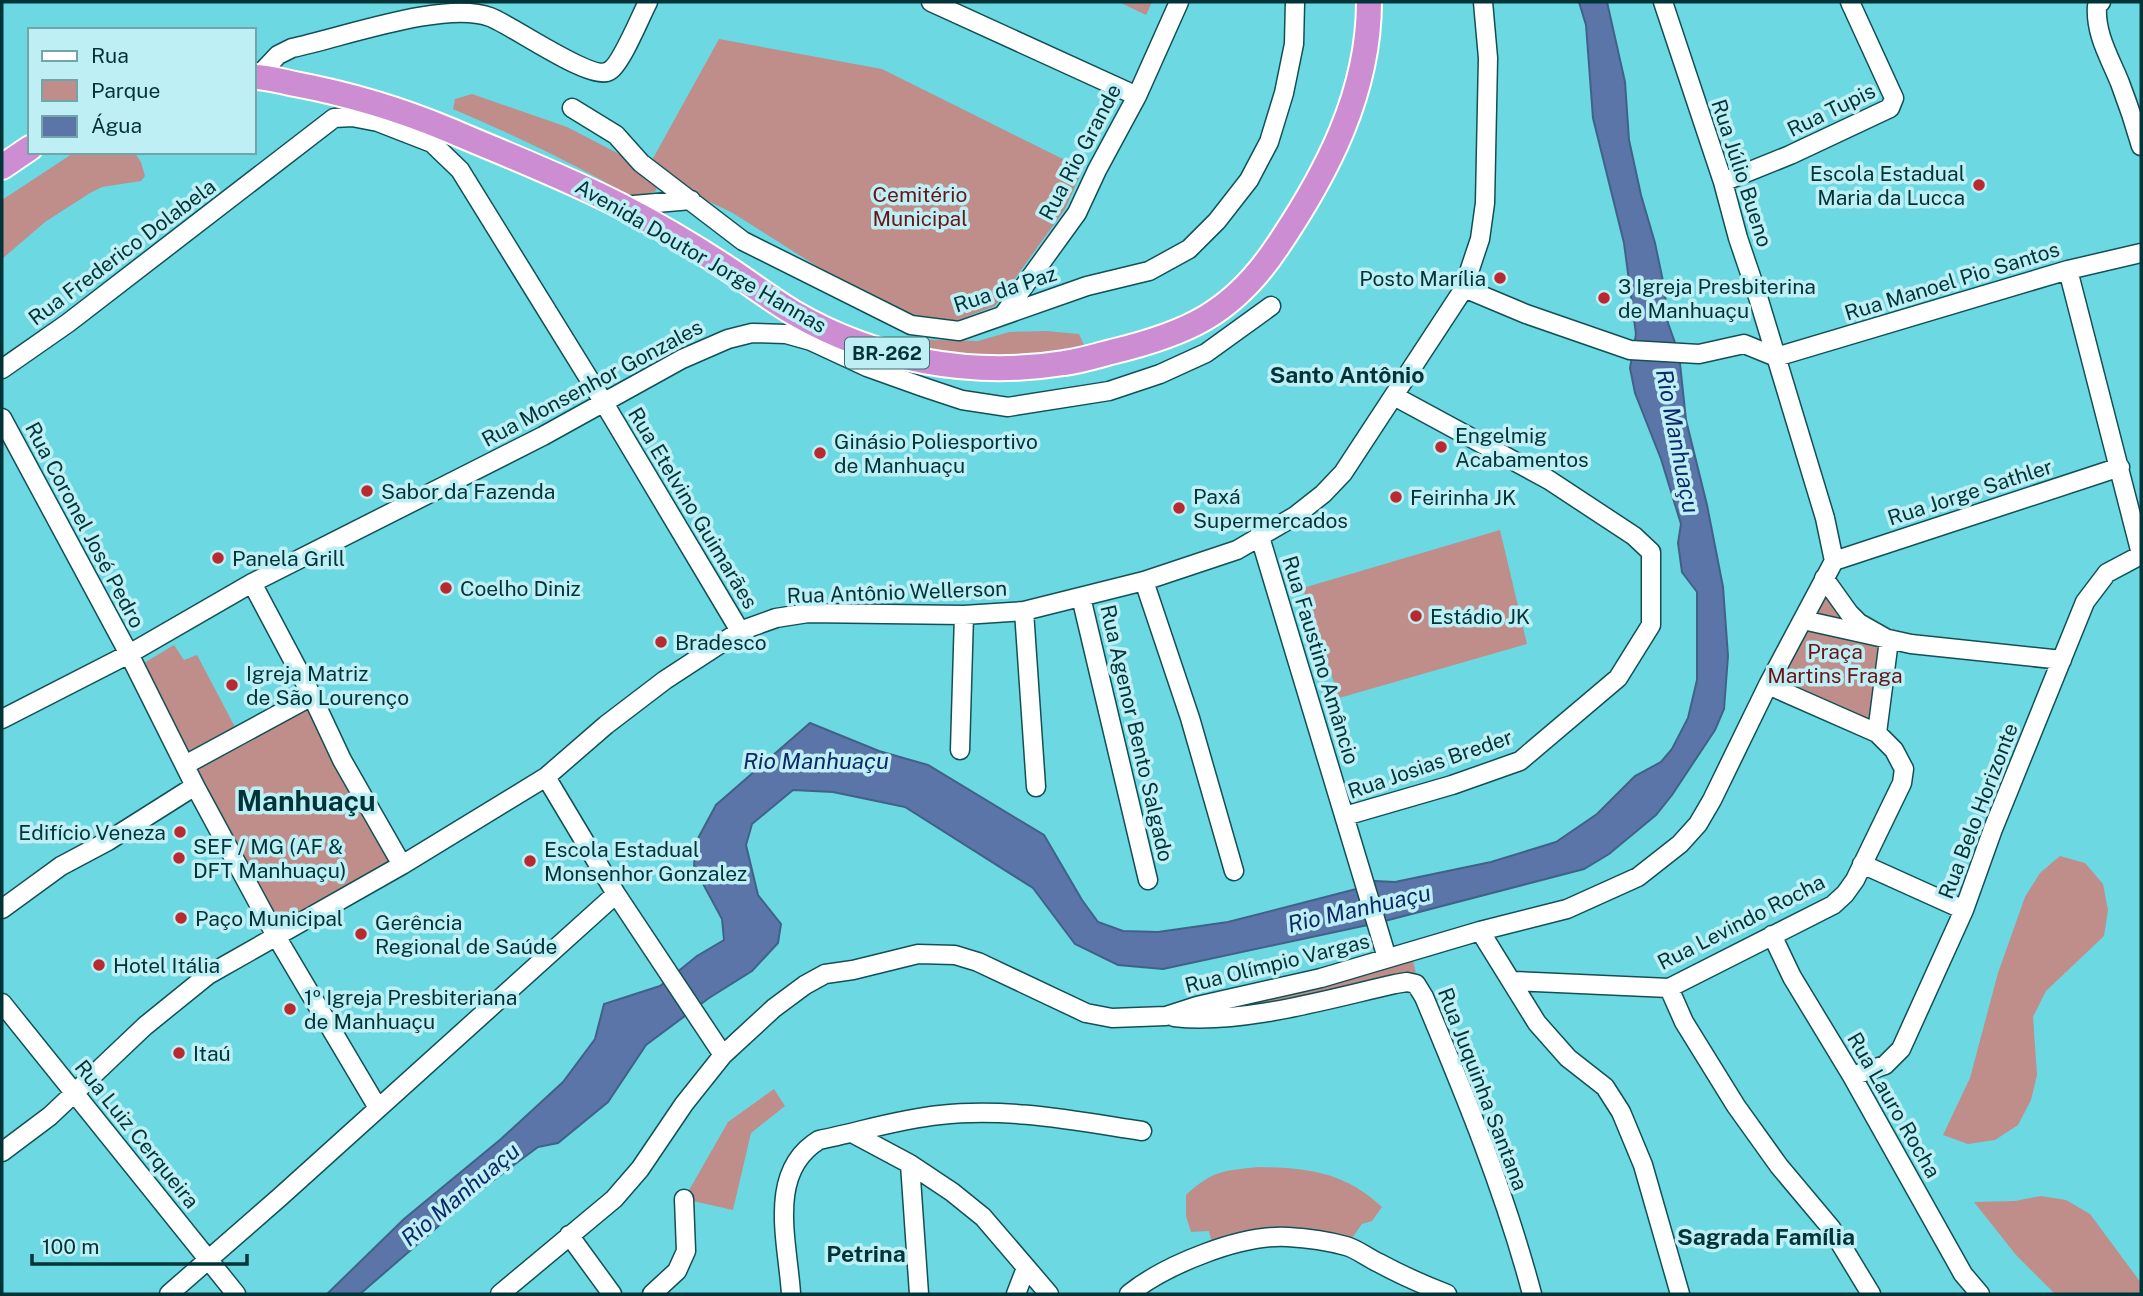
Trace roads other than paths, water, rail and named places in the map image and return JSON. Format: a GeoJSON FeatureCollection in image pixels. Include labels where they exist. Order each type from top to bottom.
{"type":"FeatureCollection","features":[{"type":"Feature","properties":{"kind":"highway","name":"Avenida Doutor Jorge Hannas"},"geometry":{"type":"LineString","coordinates":[[256,77],[317,88],[403,111],[540,167],[622,206],[727,268],[794,313],[829,330],[875,359],[988,368],[1063,364],[1162,340],[1220,309],[1245,289],[1264,266],[1319,181],[1343,131],[1367,40],[1369,2]]}},
{"type":"Feature","properties":{"kind":"highway"},"geometry":{"type":"LineString","coordinates":[[2,167],[28,149]]}},
{"type":"Feature","properties":{"kind":"street"},"geometry":{"type":"LineString","coordinates":[[256,77],[278,55],[292,48],[424,15],[461,12],[489,16],[579,66],[601,73],[609,72],[617,63],[648,2]]}},
{"type":"Feature","properties":{"kind":"street"},"geometry":{"type":"LineString","coordinates":[[931,2],[1137,96]]}},
{"type":"Feature","properties":{"kind":"street","name":"Rua Rio Grande"},"geometry":{"type":"LineString","coordinates":[[1004,314],[1077,213],[1137,96],[1179,2]]}},
{"type":"Feature","properties":{"kind":"street","name":"Rua da Paz"},"geometry":{"type":"LineString","coordinates":[[572,108],[616,135],[641,163],[743,240],[911,325],[959,331],[1087,286],[1149,271],[1189,249],[1217,221],[1249,180],[1269,142],[1284,93],[1294,44],[1295,2]]}},
{"type":"Feature","properties":{"kind":"street","name":"Rua Antônio Wellerson"},"geometry":{"type":"LineString","coordinates":[[2,1152],[51,1116],[145,1027],[208,975],[402,865],[546,777],[606,725],[665,680],[740,631],[776,618],[808,613],[964,615],[1024,611],[1144,581],[1237,550],[1295,516],[1323,494],[1343,472],[1464,288],[1480,239],[1485,203],[1488,58],[1483,2]]}},
{"type":"Feature","properties":{"kind":"street","name":"Rua Júlio Bueno"},"geometry":{"type":"LineString","coordinates":[[1663,2],[1723,181],[1738,238],[1825,518],[1834,561]]}},
{"type":"Feature","properties":{"kind":"street","name":"Rua Tupis"},"geometry":{"type":"LineString","coordinates":[[1723,181],[1790,155],[1890,108],[1893,103],[1891,91],[1850,2]]}},
{"type":"Feature","properties":{"kind":"street"},"geometry":{"type":"LineString","coordinates":[[2101,2],[2096,6],[2098,28],[2141,146]]}},
{"type":"Feature","properties":{"kind":"street","name":"Rua Etelvino Guimarães"},"geometry":{"type":"LineString","coordinates":[[334,118],[352,117],[378,122],[432,143],[460,170],[604,403],[694,559],[740,631]]}},
{"type":"Feature","properties":{"kind":"street","name":"Rua Frederico Dolabela"},"geometry":{"type":"LineString","coordinates":[[2,369],[68,323],[334,118]]}},
{"type":"Feature","properties":{"kind":"street"},"geometry":{"type":"LineString","coordinates":[[622,206],[691,200]]}},
{"type":"Feature","properties":{"kind":"street"},"geometry":{"type":"LineString","coordinates":[[727,268],[743,240]]}},
{"type":"Feature","properties":{"kind":"street","name":"Rua Manoel Pio Santos"},"geometry":{"type":"LineString","coordinates":[[1776,357],[2068,270],[2141,253]]}},
{"type":"Feature","properties":{"kind":"street"},"geometry":{"type":"LineString","coordinates":[[2068,270],[2141,555]]}},
{"type":"Feature","properties":{"kind":"street"},"geometry":{"type":"LineString","coordinates":[[1464,288],[1630,350],[1655,354],[1699,354],[1744,344],[1776,357]]}},
{"type":"Feature","properties":{"kind":"street","name":"Rua Monsenhor Gonzales"},"geometry":{"type":"LineString","coordinates":[[2,719],[129,654],[252,583],[604,403],[690,355],[728,339],[752,333],[786,334],[875,359],[962,400],[1007,407],[1109,391],[1160,374],[1206,353],[1271,306]]}},
{"type":"Feature","properties":{"kind":"street","name":"Rua Josias Breder"},"geometry":{"type":"LineString","coordinates":[[1345,817],[1452,785],[1520,761],[1618,678],[1651,625],[1651,552],[1634,536],[1549,480],[1394,396]]}},
{"type":"Feature","properties":{"kind":"street","name":"Rua Coronel José Pedro"},"geometry":{"type":"LineString","coordinates":[[2,418],[276,936],[378,1108]]}},
{"type":"Feature","properties":{"kind":"street","name":"Rua Jorge Sathler"},"geometry":{"type":"LineString","coordinates":[[1834,561],[2120,467]]}},
{"type":"Feature","properties":{"kind":"street","name":"Rua Faustino Amâncio"},"geometry":{"type":"LineString","coordinates":[[1260,537],[1387,958]]}},
{"type":"Feature","properties":{"kind":"street","name":"Rua Belo Horizonte"},"geometry":{"type":"LineString","coordinates":[[1852,1076],[1885,1065],[1901,1049],[1964,910],[1993,829],[2085,602],[2107,573],[2141,555]]}},
{"type":"Feature","properties":{"kind":"street","name":"Rua Olímpio Vargas"},"geometry":{"type":"LineString","coordinates":[[500,1294],[625,1188],[684,1104],[723,1055],[774,1008],[825,974],[918,954],[955,955],[978,962],[1086,1013],[1112,1018],[1166,1016],[1197,1006],[1321,978],[1480,931],[1567,909],[1639,877],[1680,844],[1698,824],[1834,561]]}},
{"type":"Feature","properties":{"kind":"street"},"geometry":{"type":"LineString","coordinates":[[1824,578],[1859,623],[1889,640]]}},
{"type":"Feature","properties":{"kind":"street"},"geometry":{"type":"LineString","coordinates":[[1144,581],[1190,718],[1234,871]]}},
{"type":"Feature","properties":{"kind":"street"},"geometry":{"type":"LineString","coordinates":[[252,583],[312,696],[342,760],[402,865]]}},
{"type":"Feature","properties":{"kind":"street","name":"Rua Agenor Bento Salgado"},"geometry":{"type":"LineString","coordinates":[[1081,597],[1148,880]]}},
{"type":"Feature","properties":{"kind":"street"},"geometry":{"type":"LineString","coordinates":[[1024,611],[1036,788]]}},
{"type":"Feature","properties":{"kind":"street"},"geometry":{"type":"LineString","coordinates":[[960,750],[964,615]]}},
{"type":"Feature","properties":{"kind":"street"},"geometry":{"type":"LineString","coordinates":[[1803,620],[1889,640],[2062,660]]}},
{"type":"Feature","properties":{"kind":"street"},"geometry":{"type":"LineString","coordinates":[[1768,685],[1877,733],[1889,640]]}},
{"type":"Feature","properties":{"kind":"street"},"geometry":{"type":"LineString","coordinates":[[185,765],[312,696]]}},
{"type":"Feature","properties":{"kind":"street","name":"Rua Levindo Rocha"},"geometry":{"type":"LineString","coordinates":[[1513,981],[1669,988],[1833,905],[1845,894],[1862,864],[1902,783],[1905,769],[1895,750],[1877,733]]}},
{"type":"Feature","properties":{"kind":"street"},"geometry":{"type":"LineString","coordinates":[[546,777],[616,894],[723,1055]]}},
{"type":"Feature","properties":{"kind":"street"},"geometry":{"type":"LineString","coordinates":[[2,909],[61,866],[119,835],[195,786]]}},
{"type":"Feature","properties":{"kind":"street"},"geometry":{"type":"LineString","coordinates":[[1862,864],[1964,910]]}},
{"type":"Feature","properties":{"kind":"street"},"geometry":{"type":"LineString","coordinates":[[169,1294],[616,894]]}},
{"type":"Feature","properties":{"kind":"street"},"geometry":{"type":"LineString","coordinates":[[1480,931],[1537,1023],[1568,1058],[1605,1087],[1621,1112],[1643,1166],[1680,1294]]}},
{"type":"Feature","properties":{"kind":"street","name":"Rua Lauro Rocha"},"geometry":{"type":"LineString","coordinates":[[1772,935],[1792,977],[1852,1076],[1962,1274],[1980,1294]]}},
{"type":"Feature","properties":{"kind":"street","name":"Rua Juquinha Santana"},"geometry":{"type":"LineString","coordinates":[[1166,1016],[1225,1018],[1407,982],[1416,984],[1463,1088],[1497,1181],[1532,1294]]}},
{"type":"Feature","properties":{"kind":"street"},"geometry":{"type":"LineString","coordinates":[[1669,988],[1684,1022],[1736,1106],[1779,1166],[1831,1228],[1871,1294]]}},
{"type":"Feature","properties":{"kind":"street","name":"Rua Luiz Cerqueira"},"geometry":{"type":"LineString","coordinates":[[2,1003],[236,1294]]}},
{"type":"Feature","properties":{"kind":"street"},"geometry":{"type":"LineString","coordinates":[[791,1294],[784,1200],[789,1173],[796,1160],[807,1147],[819,1140],[907,1120],[968,1112],[1051,1117],[1142,1131]]}},
{"type":"Feature","properties":{"kind":"street"},"geometry":{"type":"LineString","coordinates":[[852,1133],[910,1164],[983,1217],[1049,1294]]}},
{"type":"Feature","properties":{"kind":"street"},"geometry":{"type":"LineString","coordinates":[[910,1164],[919,1294]]}},
{"type":"Feature","properties":{"kind":"street"},"geometry":{"type":"LineString","coordinates":[[652,1294],[677,1271],[686,1251],[684,1199]]}},
{"type":"Feature","properties":{"kind":"street"},"geometry":{"type":"LineString","coordinates":[[569,1235],[612,1294]]}},
{"type":"Feature","properties":{"kind":"street"},"geometry":{"type":"LineString","coordinates":[[1129,1294],[1142,1283],[1171,1267],[1203,1255],[1248,1241],[1286,1236],[1346,1246],[1424,1286],[1447,1294]]}},
{"type":"Feature","properties":{"kind":"street"},"geometry":{"type":"LineString","coordinates":[[1016,1294],[1026,1268]]}},
{"type":"Feature","properties":{"kind":"water","name":"Rio Manhuaçu"},"geometry":{"type":"Polygon","coordinates":[[[1579,2],[1607,2],[1625,82],[1629,140],[1655,243],[1668,323],[1679,354],[1686,420],[1707,505],[1723,587],[1728,656],[1724,709],[1715,730],[1656,815],[1609,854],[1584,869],[1377,923],[1163,969],[1118,965],[1075,944],[1033,888],[905,807],[833,792],[793,790],[752,824],[746,845],[758,895],[781,924],[778,943],[752,971],[709,998],[646,1045],[608,1102],[558,1143],[538,1147],[479,1191],[360,1294],[327,1294],[404,1219],[501,1139],[563,1082],[595,1039],[604,1004],[660,986],[697,956],[724,940],[722,919],[694,867],[696,842],[716,805],[810,723],[879,751],[928,765],[1044,835],[1098,922],[1123,931],[1158,932],[1228,922],[1364,887],[1375,881],[1395,882],[1491,862],[1556,842],[1597,814],[1635,776],[1661,762],[1672,749],[1688,718],[1697,680],[1697,592],[1682,572],[1678,543],[1681,524],[1661,459],[1635,393],[1630,368],[1636,334],[1624,243],[1593,118],[1586,25],[1579,2]]]}},
{"type":"Feature","properties":{"kind":"place","name":"Escola Estadual Maria da Lucca"},"geometry":{"type":"Point","coordinates":[1979,185]}},
{"type":"Feature","properties":{"kind":"place","name":"Posto Marília"},"geometry":{"type":"Point","coordinates":[1500,278]}},
{"type":"Feature","properties":{"kind":"place","name":"3 Igreja Presbiterina de Manhuaçu"},"geometry":{"type":"Point","coordinates":[1604,298]}},
{"type":"Feature","properties":{"kind":"place","name":"Engelmig Acabamentos"},"geometry":{"type":"Point","coordinates":[1441,447]}},
{"type":"Feature","properties":{"kind":"place","name":"Ginásio Poliesportivo de Manhuaçu"},"geometry":{"type":"Point","coordinates":[820,453]}},
{"type":"Feature","properties":{"kind":"place","name":"Sabor da Fazenda"},"geometry":{"type":"Point","coordinates":[367,491]}},
{"type":"Feature","properties":{"kind":"place","name":"Feirinha JK"},"geometry":{"type":"Point","coordinates":[1396,497]}},
{"type":"Feature","properties":{"kind":"place","name":"Paxá Supermercados"},"geometry":{"type":"Point","coordinates":[1179,508]}},
{"type":"Feature","properties":{"kind":"place","name":"Panela Grill"},"geometry":{"type":"Point","coordinates":[218,558]}},
{"type":"Feature","properties":{"kind":"place","name":"Coelho Diniz"},"geometry":{"type":"Point","coordinates":[446,588]}},
{"type":"Feature","properties":{"kind":"place","name":"Estádio JK"},"geometry":{"type":"Point","coordinates":[1416,616]}},
{"type":"Feature","properties":{"kind":"place","name":"Bradesco"},"geometry":{"type":"Point","coordinates":[661,642]}},
{"type":"Feature","properties":{"kind":"place","name":"Igreja Matriz de São Lourenço"},"geometry":{"type":"Point","coordinates":[232,685]}},
{"type":"Feature","properties":{"kind":"place","name":"Edifício Veneza"},"geometry":{"type":"Point","coordinates":[180,832]}},
{"type":"Feature","properties":{"kind":"place","name":"SEF / MG (AF & DFT Manhuaçu)"},"geometry":{"type":"Point","coordinates":[179,858]}},
{"type":"Feature","properties":{"kind":"place","name":"Escola Estadual Monsenhor Gonzalez"},"geometry":{"type":"Point","coordinates":[530,861]}},
{"type":"Feature","properties":{"kind":"place","name":"Paço Municipal"},"geometry":{"type":"Point","coordinates":[181,918]}},
{"type":"Feature","properties":{"kind":"place","name":"Gerência Regional de Saúde"},"geometry":{"type":"Point","coordinates":[361,934]}},
{"type":"Feature","properties":{"kind":"place","name":"Hotel Itália"},"geometry":{"type":"Point","coordinates":[99,965]}},
{"type":"Feature","properties":{"kind":"place","name":"1º Igreja Presbiteriana de Manhuaçu"},"geometry":{"type":"Point","coordinates":[290,1009]}},
{"type":"Feature","properties":{"kind":"place","name":"Itaú"},"geometry":{"type":"Point","coordinates":[179,1053]}},
{"type":"Feature","properties":{"kind":"district","name":"Santo Antônio"},"geometry":{"type":"Point","coordinates":[1347,374]}},
{"type":"Feature","properties":{"kind":"district","name":"Manhuaçu"},"geometry":{"type":"Point","coordinates":[306,800]}},
{"type":"Feature","properties":{"kind":"district","name":"Sagrada Família"},"geometry":{"type":"Point","coordinates":[1766,1236]}},
{"type":"Feature","properties":{"kind":"district","name":"Petrina"},"geometry":{"type":"Point","coordinates":[866,1253]}},
{"type":"Feature","properties":{"kind":"park label","name":"Cemitério Municipal"},"geometry":{"type":"Point","coordinates":[920,206]}},
{"type":"Feature","properties":{"kind":"park label","name":"Praça Martins Fraga"},"geometry":{"type":"Point","coordinates":[1835,663]}}]}
